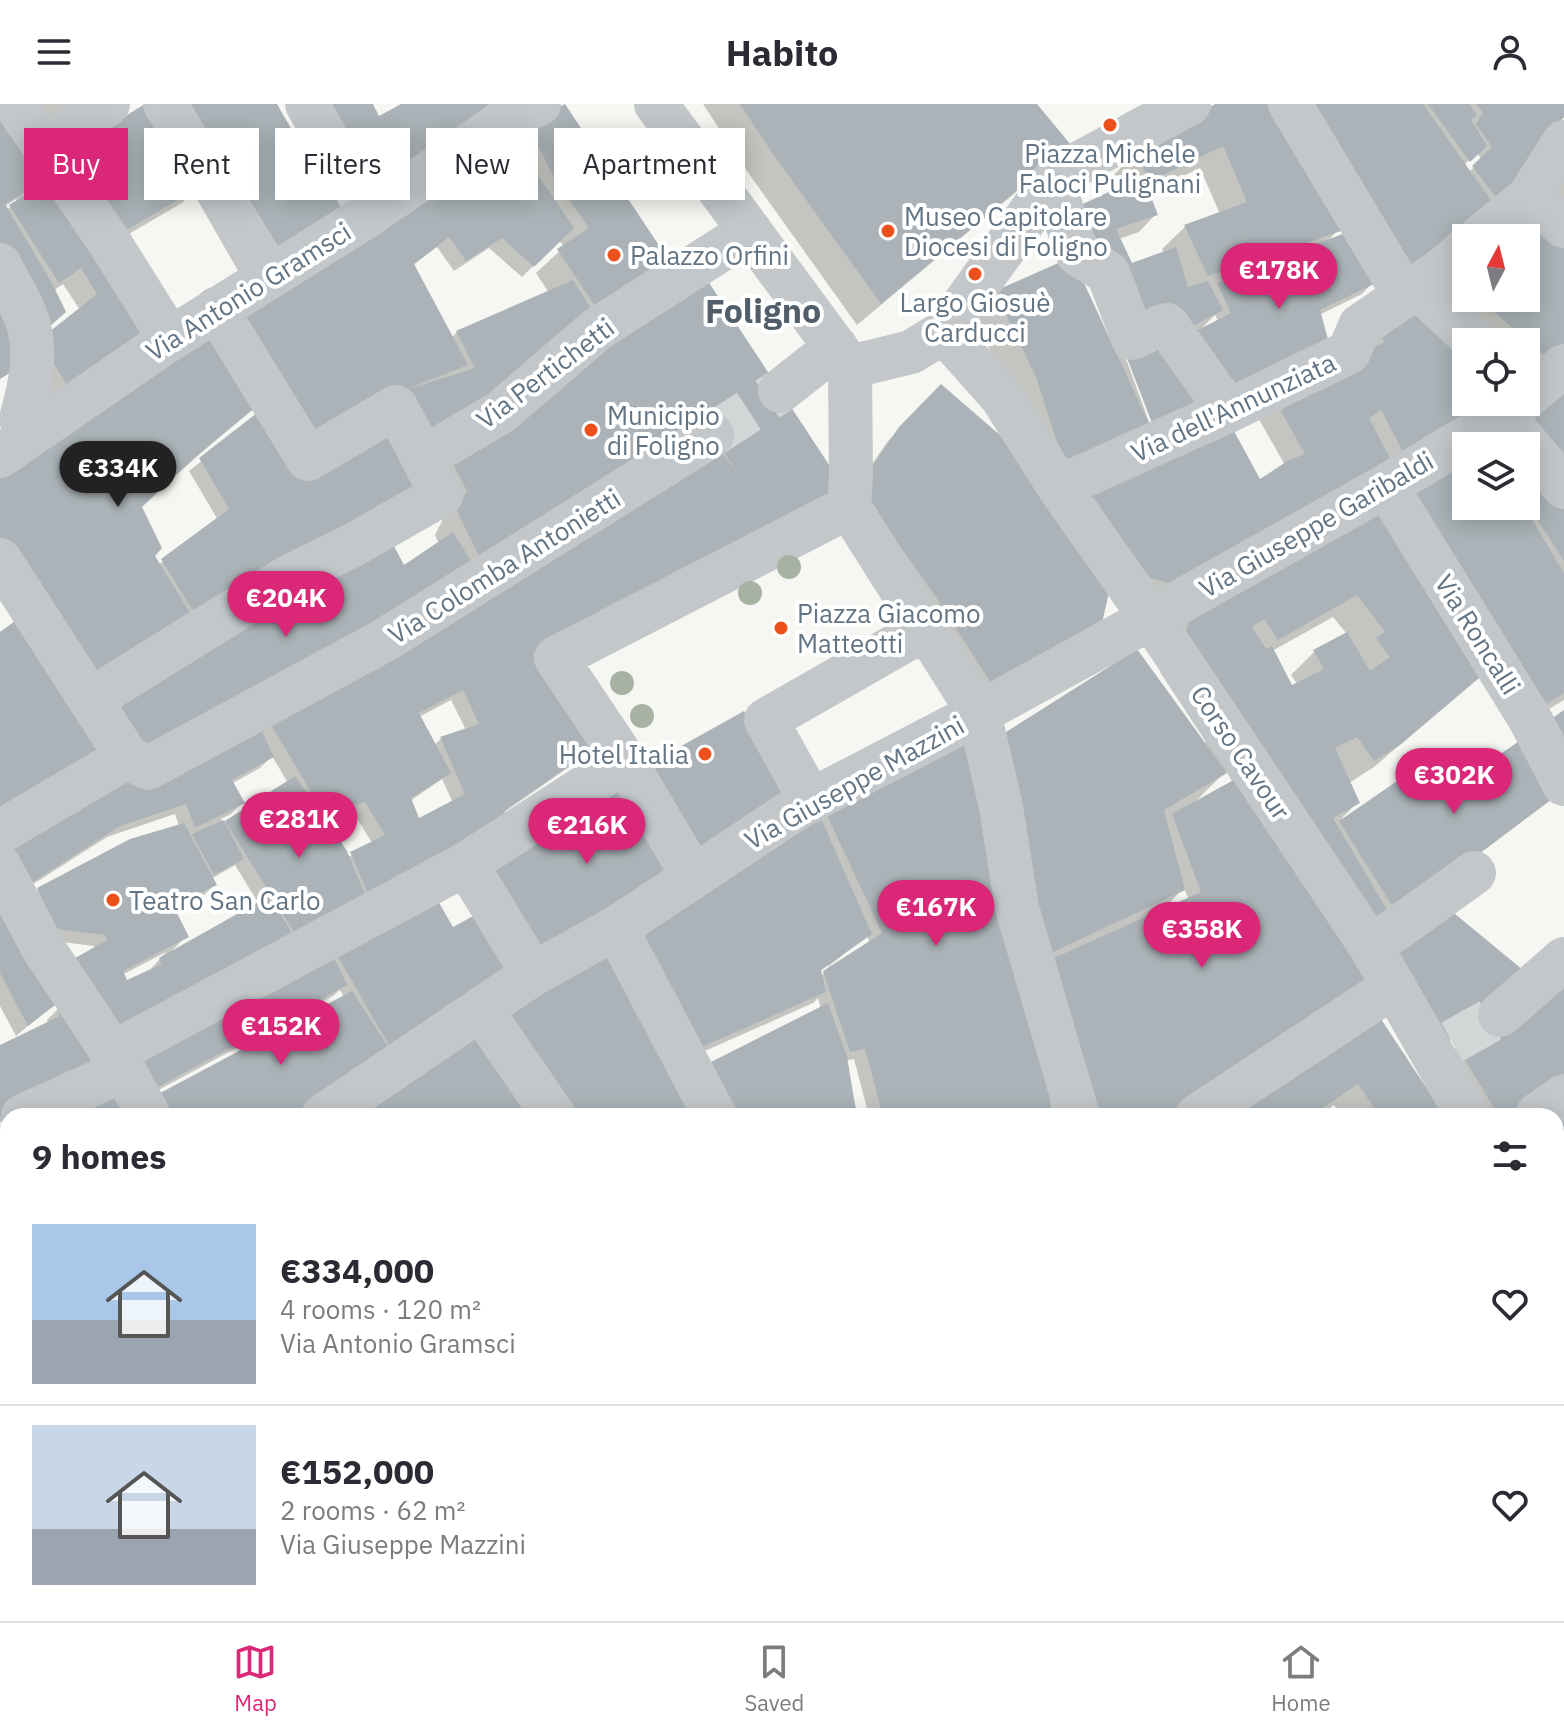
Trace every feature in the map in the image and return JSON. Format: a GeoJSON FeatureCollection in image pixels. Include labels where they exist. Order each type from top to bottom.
{"type":"FeatureCollection","features":[{"type":"Feature","properties":{"kind":"street"},"geometry":{"type":"LineString","coordinates":[[15,104],[32,128]]}},
{"type":"Feature","properties":{"kind":"street"},"geometry":{"type":"LineString","coordinates":[[71,128],[108,104]]}},
{"type":"Feature","properties":{"kind":"street"},"geometry":{"type":"LineString","coordinates":[[165,104],[270,275]]}},
{"type":"Feature","properties":{"kind":"street"},"geometry":{"type":"LineString","coordinates":[[307,104],[321,128]]}},
{"type":"Feature","properties":{"kind":"street","name":"Via Antonio Gramsci"},"geometry":{"type":"LineString","coordinates":[[13,425],[170,339],[514,114],[539,104]]}},
{"type":"Feature","properties":{"kind":"street"},"geometry":{"type":"LineString","coordinates":[[656,104],[843,357],[851,478],[849,507],[979,713],[1001,807],[1017,908],[1076,1108]]}},
{"type":"Feature","properties":{"kind":"street"},"geometry":{"type":"LineString","coordinates":[[1290,104],[1411,291],[1458,328]]}},
{"type":"Feature","properties":{"kind":"street"},"geometry":{"type":"LineString","coordinates":[[785,388],[843,357],[928,342],[1057,177],[1182,106]]}},
{"type":"Feature","properties":{"kind":"street"},"geometry":{"type":"LineString","coordinates":[[1496,224],[1529,197],[1564,142]]}},
{"type":"Feature","properties":{"kind":"street"},"geometry":{"type":"LineString","coordinates":[[1057,177],[1078,254],[1108,273],[1133,338],[1167,325],[1228,411]]}},
{"type":"Feature","properties":{"kind":"street"},"geometry":{"type":"LineString","coordinates":[[1529,197],[1564,226]]}},
{"type":"Feature","properties":{"kind":"street"},"geometry":{"type":"LineString","coordinates":[[81,200],[170,339]]}},
{"type":"Feature","properties":{"kind":"street","name":"Via Pertichetti"},"geometry":{"type":"LineString","coordinates":[[423,458],[501,412],[596,330],[750,231]]}},
{"type":"Feature","properties":{"kind":"street","name":"Via dell'Annunziata"},"geometry":{"type":"LineString","coordinates":[[1059,487],[1228,411],[1349,352],[1360,326],[1452,260]]}},
{"type":"Feature","properties":{"kind":"street"},"geometry":{"type":"LineString","coordinates":[[0,265],[29,325],[33,355],[29,387],[13,425]]}},
{"type":"Feature","properties":{"kind":"street"},"geometry":{"type":"LineString","coordinates":[[90,700],[290,576],[355,544],[441,495],[396,407],[308,459],[216,309]]}},
{"type":"Feature","properties":{"kind":"street","name":"Corso Cavour"},"geometry":{"type":"LineString","coordinates":[[928,342],[1001,396],[1059,487],[1151,618],[1371,947],[1394,986],[1442,1048],[1465,1108]]}},
{"type":"Feature","properties":{"kind":"street","name":"Via Giuseppe Garibaldi"},"geometry":{"type":"LineString","coordinates":[[1151,618],[1393,498],[1499,416]]}},
{"type":"Feature","properties":{"kind":"street"},"geometry":{"type":"LineString","coordinates":[[1537,416],[1564,487]]}},
{"type":"Feature","properties":{"kind":"street","name":"Via Colomba Antonietti"},"geometry":{"type":"LineString","coordinates":[[127,757],[148,768],[369,648],[551,538],[712,435]]}},
{"type":"Feature","properties":{"kind":"street","name":"Via Roncalli"},"geometry":{"type":"LineString","coordinates":[[1393,498],[1530,719],[1564,784]]}},
{"type":"Feature","properties":{"kind":"street"},"geometry":{"type":"LineString","coordinates":[[693,876],[625,761],[556,658],[849,507]]}},
{"type":"Feature","properties":{"kind":"street"},"geometry":{"type":"LineString","coordinates":[[0,560],[127,757],[0,832]]}},
{"type":"Feature","properties":{"kind":"street","name":"Via Giuseppe Mazzini"},"geometry":{"type":"LineString","coordinates":[[335,1108],[533,974],[616,928],[811,801],[1151,618]]}},
{"type":"Feature","properties":{"kind":"street"},"geometry":{"type":"LineString","coordinates":[[811,801],[766,720],[925,629]]}},
{"type":"Feature","properties":{"kind":"street"},"geometry":{"type":"LineString","coordinates":[[37,1108],[466,864],[625,761]]}},
{"type":"Feature","properties":{"kind":"street"},"geometry":{"type":"LineString","coordinates":[[466,864],[533,974]]}},
{"type":"Feature","properties":{"kind":"street"},"geometry":{"type":"LineString","coordinates":[[0,867],[43,948],[144,1108]]}},
{"type":"Feature","properties":{"kind":"street"},"geometry":{"type":"LineString","coordinates":[[1371,947],[1474,873]]}},
{"type":"Feature","properties":{"kind":"street"},"geometry":{"type":"LineString","coordinates":[[616,928],[711,1108]]}},
{"type":"Feature","properties":{"kind":"street"},"geometry":{"type":"LineString","coordinates":[[1500,1015],[1564,959]]}},
{"type":"Feature","properties":{"kind":"street"},"geometry":{"type":"LineString","coordinates":[[1209,1108],[1394,986]]}},
{"type":"Feature","properties":{"kind":"street"},"geometry":{"type":"LineString","coordinates":[[482,1011],[549,1108]]}},
{"type":"Feature","properties":{"kind":"building"},"geometry":{"type":"Polygon","coordinates":[[[0,104],[24,136],[24,193],[5,204],[66,312],[40,335],[0,257],[0,104]]]}},
{"type":"Feature","properties":{"kind":"building"},"geometry":{"type":"Polygon","coordinates":[[[145,104],[162,128],[144,128],[144,200],[178,200],[118,235],[95,200],[128,200],[128,128],[96,128],[114,123],[145,104]]]}},
{"type":"Feature","properties":{"kind":"building"},"geometry":{"type":"Polygon","coordinates":[[[177,104],[277,104],[291,128],[275,128],[275,200],[365,200],[269,262],[233,200],[259,200],[259,128],[191,128],[177,104]]]}},
{"type":"Feature","properties":{"kind":"building"},"geometry":{"type":"Polygon","coordinates":[[[313,104],[373,104],[379,116],[401,104],[513,104],[476,128],[426,128],[426,160],[410,171],[410,128],[324,128],[313,104]]]}},
{"type":"Feature","properties":{"kind":"building","name":"Palazzo Orfini"},"geometry":{"type":"Polygon","coordinates":[[[565,104],[581,128],[554,128],[554,177],[538,146],[538,128],[529,128],[526,123],[565,104]]]}},
{"type":"Feature","properties":{"kind":"building"},"geometry":{"type":"Polygon","coordinates":[[[740,104],[1037,104],[1071,145],[881,304],[740,104]]]}},
{"type":"Feature","properties":{"kind":"building"},"geometry":{"type":"Polygon","coordinates":[[[1215,104],[1279,104],[1341,231],[1208,276],[1184,225],[1247,202],[1223,146],[1153,180],[1131,154],[1215,104]]]}},
{"type":"Feature","properties":{"kind":"building"},"geometry":{"type":"Polygon","coordinates":[[[1297,104],[1423,104],[1497,209],[1480,224],[1452,224],[1452,249],[1406,289],[1297,104]]]}},
{"type":"Feature","properties":{"kind":"building"},"geometry":{"type":"Polygon","coordinates":[[[1428,104],[1469,104],[1477,115],[1471,120],[1487,146],[1470,162],[1428,104]]]}},
{"type":"Feature","properties":{"kind":"building"},"geometry":{"type":"Polygon","coordinates":[[[1476,104],[1564,104],[1564,117],[1501,204],[1472,166],[1492,147],[1476,124],[1483,113],[1476,104]]]}},
{"type":"Feature","properties":{"kind":"building"},"geometry":{"type":"Polygon","coordinates":[[[538,175],[574,228],[534,267],[502,238],[466,261],[449,237],[414,264],[468,365],[402,391],[304,444],[231,320],[426,187],[426,200],[538,200],[538,175]]]}},
{"type":"Feature","properties":{"kind":"building"},"geometry":{"type":"Polygon","coordinates":[[[1143,176],[1158,215],[1116,229],[1132,263],[1176,247],[1188,287],[1208,281],[1223,310],[1184,331],[1213,408],[1157,436],[1070,210],[1143,176]]]}},
{"type":"Feature","properties":{"kind":"building"},"geometry":{"type":"Polygon","coordinates":[[[24,196],[24,200],[66,200],[151,330],[67,385],[39,340],[97,294],[81,268],[59,283],[9,205],[24,196]]]}},
{"type":"Feature","properties":{"kind":"building","name":"Palazzo Orfini"},"geometry":{"type":"Polygon","coordinates":[[[570,200],[629,200],[670,262],[597,309],[557,249],[589,228],[570,200]]]}},
{"type":"Feature","properties":{"kind":"building"},"geometry":{"type":"Polygon","coordinates":[[[1530,201],[1564,229],[1564,352],[1554,364],[1540,352],[1540,328],[1513,328],[1494,312],[1540,312],[1540,224],[1504,224],[1530,201]]]}},
{"type":"Feature","properties":{"kind":"building"},"geometry":{"type":"Polygon","coordinates":[[[1350,231],[1376,283],[1320,310],[1329,343],[1224,392],[1184,337],[1231,313],[1217,283],[1350,231]]]}},
{"type":"Feature","properties":{"kind":"building"},"geometry":{"type":"Polygon","coordinates":[[[1072,257],[1152,430],[1068,476],[1036,377],[995,291],[1072,257]]]}},
{"type":"Feature","properties":{"kind":"building"},"geometry":{"type":"Polygon","coordinates":[[[702,272],[841,483],[840,494],[660,598],[532,653],[599,745],[504,811],[511,823],[372,903],[350,852],[385,835],[365,802],[325,815],[267,718],[712,441],[738,473],[705,425],[485,568],[457,511],[467,491],[449,456],[702,272]],[[463,690],[419,713],[451,773],[411,798],[419,818],[465,794],[440,737],[479,724],[463,690]]]}},
{"type":"Feature","properties":{"kind":"building"},"geometry":{"type":"Polygon","coordinates":[[[573,280],[599,321],[432,445],[402,391],[475,368],[456,331],[573,280]]]}},
{"type":"Feature","properties":{"kind":"building"},"geometry":{"type":"Polygon","coordinates":[[[1415,299],[1452,340],[1452,416],[1485,416],[1460,432],[1452,432],[1452,437],[1410,465],[1381,410],[1369,418],[1395,468],[1183,587],[1129,572],[1079,493],[1228,420],[1260,479],[1289,460],[1305,454],[1273,397],[1385,342],[1373,328],[1415,299]]]}},
{"type":"Feature","properties":{"kind":"building"},"geometry":{"type":"Polygon","coordinates":[[[0,310],[21,366],[0,379],[0,310]]]}},
{"type":"Feature","properties":{"kind":"building"},"geometry":{"type":"Polygon","coordinates":[[[216,325],[262,402],[193,459],[142,507],[162,548],[155,556],[197,624],[91,693],[0,546],[0,478],[216,325]]]}},
{"type":"Feature","properties":{"kind":"building"},"geometry":{"type":"Polygon","coordinates":[[[941,384],[1008,442],[1110,588],[1102,623],[991,683],[936,597],[858,487],[899,427],[941,384]]]}},
{"type":"Feature","properties":{"kind":"building"},"geometry":{"type":"Polygon","coordinates":[[[1564,386],[1564,455],[1540,437],[1540,432],[1534,432],[1523,424],[1532,416],[1540,416],[1540,408],[1564,386]]]}},
{"type":"Feature","properties":{"kind":"building"},"geometry":{"type":"Polygon","coordinates":[[[266,406],[309,468],[393,415],[422,494],[200,622],[161,559],[229,509],[199,458],[266,406]]]}},
{"type":"Feature","properties":{"kind":"building"},"geometry":{"type":"Polygon","coordinates":[[[1452,458],[1452,520],[1532,520],[1564,573],[1564,693],[1538,709],[1405,486],[1452,458]]]}},
{"type":"Feature","properties":{"kind":"building"},"geometry":{"type":"Polygon","coordinates":[[[1564,461],[1564,561],[1538,520],[1540,520],[1540,464],[1564,461]]]}},
{"type":"Feature","properties":{"kind":"building"},"geometry":{"type":"Polygon","coordinates":[[[1374,505],[1492,667],[1400,745],[1374,761],[1357,737],[1335,748],[1360,803],[1333,818],[1394,922],[1374,939],[1182,648],[1192,608],[1374,505]],[[1357,595],[1278,640],[1264,619],[1252,627],[1266,649],[1272,646],[1292,685],[1324,669],[1313,650],[1347,632],[1370,671],[1390,657],[1376,638],[1385,632],[1357,595]]]}},
{"type":"Feature","properties":{"kind":"building"},"geometry":{"type":"Polygon","coordinates":[[[453,532],[477,570],[148,759],[114,694],[388,535],[404,565],[453,532]]]}},
{"type":"Feature","properties":{"kind":"building"},"geometry":{"type":"Polygon","coordinates":[[[26,613],[115,751],[0,823],[0,632],[26,613]]]}},
{"type":"Feature","properties":{"kind":"building"},"geometry":{"type":"Polygon","coordinates":[[[1137,649],[1227,773],[1164,810],[1185,890],[1038,959],[995,739],[1137,649]]]}},
{"type":"Feature","properties":{"kind":"building"},"geometry":{"type":"Polygon","coordinates":[[[1564,710],[1564,790],[1398,915],[1339,821],[1419,766],[1440,796],[1564,710]]]}},
{"type":"Feature","properties":{"kind":"building"},"geometry":{"type":"Polygon","coordinates":[[[744,711],[797,801],[696,858],[642,768],[744,711]]]}},
{"type":"Feature","properties":{"kind":"building"},"geometry":{"type":"Polygon","coordinates":[[[258,723],[274,757],[232,780],[245,803],[195,828],[186,804],[120,826],[25,887],[0,839],[258,723]]]}},
{"type":"Feature","properties":{"kind":"building"},"geometry":{"type":"Polygon","coordinates":[[[972,726],[1004,900],[1052,1108],[881,1108],[865,1049],[850,1052],[823,971],[882,933],[826,813],[972,726]]]}},
{"type":"Feature","properties":{"kind":"building"},"geometry":{"type":"Polygon","coordinates":[[[630,771],[687,873],[544,960],[486,859],[630,771]]]}},
{"type":"Feature","properties":{"kind":"building"},"geometry":{"type":"Polygon","coordinates":[[[295,776],[347,851],[369,904],[301,943],[225,821],[295,776]]]}},
{"type":"Feature","properties":{"kind":"building"},"geometry":{"type":"Polygon","coordinates":[[[1239,777],[1370,982],[1178,1108],[1086,1108],[1043,963],[1201,892],[1172,814],[1239,777]]]}},
{"type":"Feature","properties":{"kind":"building"},"geometry":{"type":"Polygon","coordinates":[[[819,814],[872,934],[821,970],[826,992],[691,1052],[624,929],[819,814]]]}},
{"type":"Feature","properties":{"kind":"building"},"geometry":{"type":"Polygon","coordinates":[[[224,820],[244,859],[214,875],[192,834],[224,820]]]}},
{"type":"Feature","properties":{"kind":"building"},"geometry":{"type":"Polygon","coordinates":[[[184,823],[217,885],[173,905],[189,937],[123,971],[127,980],[162,964],[159,958],[269,896],[297,941],[113,1042],[68,962],[107,940],[105,935],[56,929],[37,888],[130,839],[184,823]]]}},
{"type":"Feature","properties":{"kind":"building"},"geometry":{"type":"Polygon","coordinates":[[[0,877],[64,998],[28,1026],[0,973],[0,877]]]}},
{"type":"Feature","properties":{"kind":"building"},"geometry":{"type":"Polygon","coordinates":[[[431,889],[453,927],[488,908],[522,969],[390,1047],[329,941],[431,889]]]}},
{"type":"Feature","properties":{"kind":"building"},"geometry":{"type":"Polygon","coordinates":[[[1443,904],[1534,979],[1500,1008],[1441,1041],[1381,950],[1443,904]]]}},
{"type":"Feature","properties":{"kind":"building"},"geometry":{"type":"Polygon","coordinates":[[[615,937],[705,1108],[557,1108],[492,1012],[615,937]]]}},
{"type":"Feature","properties":{"kind":"building"},"geometry":{"type":"Polygon","coordinates":[[[327,943],[347,985],[145,1094],[121,1054],[327,943]]]}},
{"type":"Feature","properties":{"kind":"building"},"geometry":{"type":"Polygon","coordinates":[[[1564,984],[1564,1084],[1548,1108],[1494,1108],[1456,1045],[1535,1004],[1564,984]]]}},
{"type":"Feature","properties":{"kind":"building"},"geometry":{"type":"Polygon","coordinates":[[[352,991],[389,1048],[305,1108],[152,1108],[147,1100],[352,991]]]}},
{"type":"Feature","properties":{"kind":"building"},"geometry":{"type":"Polygon","coordinates":[[[828,1003],[847,1057],[856,1108],[720,1108],[699,1068],[828,1003]]]}},
{"type":"Feature","properties":{"kind":"building"},"geometry":{"type":"Polygon","coordinates":[[[57,1006],[109,1064],[19,1108],[0,1108],[0,1045],[60,1016],[57,1006]]]}},
{"type":"Feature","properties":{"kind":"building"},"geometry":{"type":"Polygon","coordinates":[[[1377,1013],[1440,1108],[1374,1108],[1358,1084],[1323,1108],[1230,1108],[1377,1013]]]}},
{"type":"Feature","properties":{"kind":"building"},"geometry":{"type":"Polygon","coordinates":[[[480,1016],[544,1108],[346,1108],[480,1016]]]}},
{"type":"Feature","properties":{"kind":"building"},"geometry":{"type":"Polygon","coordinates":[[[122,1073],[141,1108],[49,1108],[122,1073]]]}},
{"type":"Feature","properties":{"kind":"tunnel"},"geometry":{"type":"LineString","coordinates":[[362,200],[366,207]]}},
{"type":"Feature","properties":{"kind":"tunnel"},"geometry":{"type":"LineString","coordinates":[[712,435],[780,391]]}},
{"type":"Feature","properties":{"kind":"tunnel"},"geometry":{"type":"LineString","coordinates":[[1452,1042],[1500,1015]]}},
{"type":"Feature","properties":{"kind":"place","name":"Piazza Michele Faloci Pulignani"},"geometry":{"type":"Point","coordinates":[1110,125]}},
{"type":"Feature","properties":{"kind":"place","name":"Museo Capitolare Diocesi di Foligno"},"geometry":{"type":"Point","coordinates":[888,231]}},
{"type":"Feature","properties":{"kind":"place","name":"Palazzo Orfini"},"geometry":{"type":"Point","coordinates":[614,255]}},
{"type":"Feature","properties":{"kind":"place","name":"Largo Giosuè Carducci"},"geometry":{"type":"Point","coordinates":[975,274]}},
{"type":"Feature","properties":{"kind":"place","name":"Municipio di Foligno"},"geometry":{"type":"Point","coordinates":[591,430]}},
{"type":"Feature","properties":{"kind":"place","name":"Piazza Giacomo Matteotti"},"geometry":{"type":"Point","coordinates":[781,628]}},
{"type":"Feature","properties":{"kind":"place","name":"Hotel Italia"},"geometry":{"type":"Point","coordinates":[705,754]}},
{"type":"Feature","properties":{"kind":"place","name":"Teatro San Carlo"},"geometry":{"type":"Point","coordinates":[113,900]}},
{"type":"Feature","properties":{"kind":"district","name":"Foligno"},"geometry":{"type":"Point","coordinates":[763,310]}}]}
